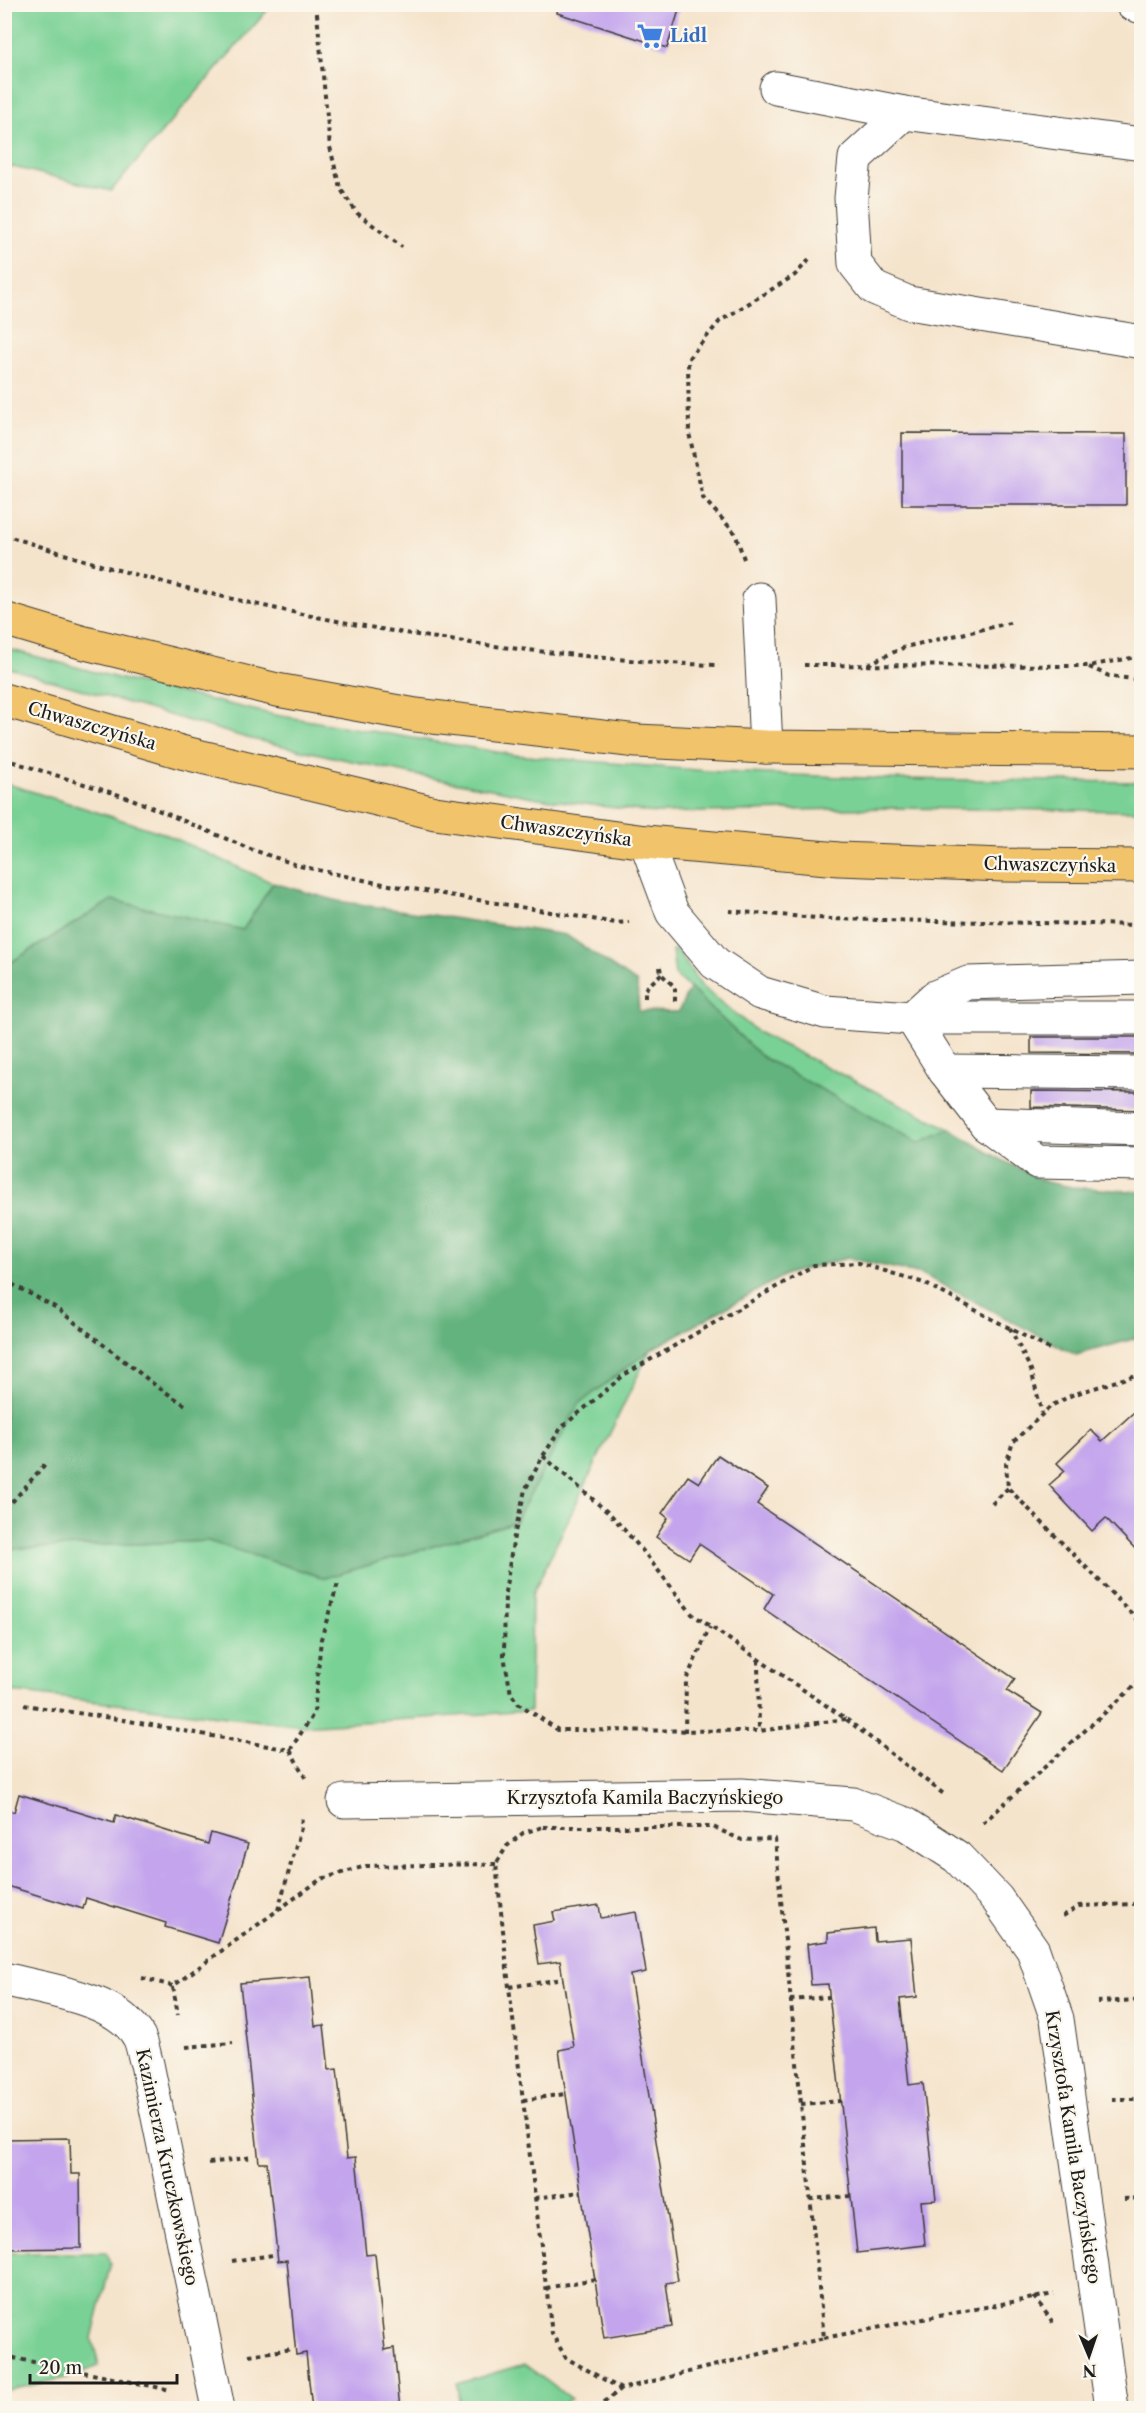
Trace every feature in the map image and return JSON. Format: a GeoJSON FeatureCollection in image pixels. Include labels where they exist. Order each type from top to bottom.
{"type":"FeatureCollection","features":[{"type":"Feature","properties":{"kind":"main road"},"geometry":{"type":"LineString","coordinates":[[4,619],[81,642],[277,690],[416,715],[637,741],[766,747],[1142,751]]}},
{"type":"Feature","properties":{"kind":"main road","name":"Chwaszczyńska"},"geometry":{"type":"LineString","coordinates":[[4,700],[181,752],[435,813],[646,842],[839,860],[1142,866]]}},
{"type":"Feature","properties":{"kind":"street"},"geometry":{"type":"LineString","coordinates":[[1132,4],[1142,7]]}},
{"type":"Feature","properties":{"kind":"street"},"geometry":{"type":"LineString","coordinates":[[776,88],[904,113],[1142,144]]}},
{"type":"Feature","properties":{"kind":"street"},"geometry":{"type":"LineString","coordinates":[[904,113],[855,158],[851,198],[855,264],[874,288],[909,303],[1142,342]]}},
{"type":"Feature","properties":{"kind":"street"},"geometry":{"type":"LineString","coordinates":[[759,599],[766,747]]}},
{"type":"Feature","properties":{"kind":"street"},"geometry":{"type":"LineString","coordinates":[[646,842],[672,912],[714,963],[760,993],[825,1012],[912,1018],[1142,1018]]}},
{"type":"Feature","properties":{"kind":"street"},"geometry":{"type":"LineString","coordinates":[[912,1018],[935,997],[968,983],[1142,978]]}},
{"type":"Feature","properties":{"kind":"street"},"geometry":{"type":"LineString","coordinates":[[912,1018],[945,1071],[986,1124],[1037,1162],[1142,1164]]}},
{"type":"Feature","properties":{"kind":"street"},"geometry":{"type":"LineString","coordinates":[[945,1071],[1142,1073]]}},
{"type":"Feature","properties":{"kind":"street"},"geometry":{"type":"LineString","coordinates":[[986,1124],[1142,1129]]}},
{"type":"Feature","properties":{"kind":"street","name":"Krzysztofa Kamila Baczyńskiego"},"geometry":{"type":"LineString","coordinates":[[344,1801],[742,1795],[853,1804],[906,1824],[957,1857],[998,1899],[1033,1950],[1057,2019],[1113,2409]]}},
{"type":"Feature","properties":{"kind":"street","name":"Kazimierza Kruczkowskiego"},"geometry":{"type":"LineString","coordinates":[[4,1980],[86,2000],[112,2011],[139,2038],[147,2064],[218,2409]]}},
{"type":"Feature","properties":{"kind":"path"},"geometry":{"type":"LineString","coordinates":[[316,4],[330,147],[340,188],[357,213],[402,247]]}},
{"type":"Feature","properties":{"kind":"path"},"geometry":{"type":"LineString","coordinates":[[759,599],[735,533],[703,498],[689,433],[688,359],[720,321],[795,275],[852,214]]}},
{"type":"Feature","properties":{"kind":"path"},"geometry":{"type":"LineString","coordinates":[[4,535],[153,579],[238,600],[402,633],[507,648],[634,662],[1088,666],[1142,656]]}},
{"type":"Feature","properties":{"kind":"path"},"geometry":{"type":"LineString","coordinates":[[867,665],[906,647],[1014,622]]}},
{"type":"Feature","properties":{"kind":"path"},"geometry":{"type":"LineString","coordinates":[[1088,666],[1108,676],[1142,680]]}},
{"type":"Feature","properties":{"kind":"path"},"geometry":{"type":"LineString","coordinates":[[4,759],[132,799],[253,850],[300,866],[411,889],[616,923],[653,918],[672,912],[732,911],[830,919],[1142,925]]}},
{"type":"Feature","properties":{"kind":"path"},"geometry":{"type":"LineString","coordinates":[[645,998],[645,989],[661,974],[675,987],[675,1005]]}},
{"type":"Feature","properties":{"kind":"path"},"geometry":{"type":"LineString","coordinates":[[846,1719],[759,1731],[558,1730],[518,1703],[511,1694],[504,1656],[505,1592],[514,1536],[525,1490],[543,1456],[561,1428],[624,1375],[814,1265],[859,1263],[924,1283],[1049,1349]]}},
{"type":"Feature","properties":{"kind":"path"},"geometry":{"type":"LineString","coordinates":[[4,1280],[55,1307],[155,1385],[185,1405]]}},
{"type":"Feature","properties":{"kind":"path"},"geometry":{"type":"LineString","coordinates":[[1010,1328],[1031,1370],[1042,1414]]}},
{"type":"Feature","properties":{"kind":"path"},"geometry":{"type":"LineString","coordinates":[[1142,1373],[1072,1395],[1051,1406],[1014,1442],[1006,1464],[1008,1488],[1142,1624]]}},
{"type":"Feature","properties":{"kind":"path"},"geometry":{"type":"LineString","coordinates":[[543,1456],[612,1516],[643,1551],[692,1614],[846,1719],[946,1796]]}},
{"type":"Feature","properties":{"kind":"path"},"geometry":{"type":"LineString","coordinates":[[12,1503],[46,1463]]}},
{"type":"Feature","properties":{"kind":"path"},"geometry":{"type":"LineString","coordinates":[[992,1504],[1008,1488]]}},
{"type":"Feature","properties":{"kind":"path"},"geometry":{"type":"LineString","coordinates":[[290,1750],[314,1713],[321,1639],[338,1583]]}},
{"type":"Feature","properties":{"kind":"path"},"geometry":{"type":"LineString","coordinates":[[686,1731],[686,1680],[710,1627]]}},
{"type":"Feature","properties":{"kind":"path"},"geometry":{"type":"LineString","coordinates":[[758,1659],[759,1731]]}},
{"type":"Feature","properties":{"kind":"path"},"geometry":{"type":"LineString","coordinates":[[974,1817],[983,1824],[1142,1679]]}},
{"type":"Feature","properties":{"kind":"path"},"geometry":{"type":"LineString","coordinates":[[24,1705],[118,1719],[290,1750]]}},
{"type":"Feature","properties":{"kind":"path"},"geometry":{"type":"LineString","coordinates":[[290,1750],[305,1779],[344,1801]]}},
{"type":"Feature","properties":{"kind":"path"},"geometry":{"type":"LineString","coordinates":[[304,1787],[305,1779]]}},
{"type":"Feature","properties":{"kind":"path"},"geometry":{"type":"LineString","coordinates":[[278,1910],[301,1828],[304,1804]]}},
{"type":"Feature","properties":{"kind":"path"},"geometry":{"type":"LineString","coordinates":[[543,1827],[713,1827],[742,1840],[775,1839],[824,2338]]}},
{"type":"Feature","properties":{"kind":"path"},"geometry":{"type":"LineString","coordinates":[[140,1977],[173,1986],[321,1879],[366,1866],[496,1864],[552,2334],[566,2358],[621,2389]]}},
{"type":"Feature","properties":{"kind":"path"},"geometry":{"type":"LineString","coordinates":[[1063,1916],[1079,1906],[1134,1904]]}},
{"type":"Feature","properties":{"kind":"path"},"geometry":{"type":"LineString","coordinates":[[509,1987],[563,1978]]}},
{"type":"Feature","properties":{"kind":"path"},"geometry":{"type":"LineString","coordinates":[[790,2000],[829,1997]]}},
{"type":"Feature","properties":{"kind":"path"},"geometry":{"type":"LineString","coordinates":[[1093,2002],[1142,2000]]}},
{"type":"Feature","properties":{"kind":"path"},"geometry":{"type":"LineString","coordinates":[[184,2048],[233,2043]]}},
{"type":"Feature","properties":{"kind":"path"},"geometry":{"type":"LineString","coordinates":[[523,2100],[565,2094]]}},
{"type":"Feature","properties":{"kind":"path"},"geometry":{"type":"LineString","coordinates":[[1113,2099],[1142,2099]]}},
{"type":"Feature","properties":{"kind":"path"},"geometry":{"type":"LineString","coordinates":[[801,2104],[841,2101]]}},
{"type":"Feature","properties":{"kind":"path"},"geometry":{"type":"LineString","coordinates":[[204,2163],[253,2157]]}},
{"type":"Feature","properties":{"kind":"path"},"geometry":{"type":"LineString","coordinates":[[535,2198],[581,2192]]}},
{"type":"Feature","properties":{"kind":"path"},"geometry":{"type":"LineString","coordinates":[[810,2199],[851,2196]]}},
{"type":"Feature","properties":{"kind":"path"},"geometry":{"type":"LineString","coordinates":[[1121,2199],[1142,2198]]}},
{"type":"Feature","properties":{"kind":"path"},"geometry":{"type":"LineString","coordinates":[[221,2263],[273,2255]]}},
{"type":"Feature","properties":{"kind":"path"},"geometry":{"type":"LineString","coordinates":[[546,2288],[595,2279]]}},
{"type":"Feature","properties":{"kind":"path"},"geometry":{"type":"LineString","coordinates":[[597,2409],[621,2389],[824,2338],[1047,2295]]}},
{"type":"Feature","properties":{"kind":"path"},"geometry":{"type":"LineString","coordinates":[[248,2356],[293,2349]]}},
{"type":"Feature","properties":{"kind":"path"},"geometry":{"type":"LineString","coordinates":[[4,2356],[105,2377]]}},
{"type":"Feature","properties":{"kind":"green space"},"geometry":{"type":"Polygon","coordinates":[[[5,4],[272,5],[111,191],[5,165],[5,4]]]}},
{"type":"Feature","properties":{"kind":"green space"},"geometry":{"type":"Polygon","coordinates":[[[4,648],[125,680],[275,715],[515,755],[720,772],[890,779],[1141,782],[1141,811],[892,808],[656,813],[544,799],[415,775],[247,738],[5,667],[4,648]]]}},
{"type":"Feature","properties":{"kind":"green space"},"geometry":{"type":"Polygon","coordinates":[[[5,783],[163,833],[273,883],[243,930],[112,900],[5,966],[5,783]]]}},
{"type":"Feature","properties":{"kind":"green space"},"geometry":{"type":"Polygon","coordinates":[[[273,883],[338,901],[566,935],[637,983],[639,1011],[678,1012],[690,988],[762,1057],[919,1143],[950,1129],[998,1158],[1046,1182],[1072,1187],[1141,1192],[1141,1337],[1076,1355],[922,1274],[847,1258],[787,1274],[650,1350],[579,1404],[515,1522],[325,1578],[208,1541],[5,1549],[5,966],[112,900],[243,930],[273,883]]]}},
{"type":"Feature","properties":{"kind":"green space"},"geometry":{"type":"Polygon","coordinates":[[[672,950],[677,950],[702,987],[759,1033],[950,1129],[919,1143],[762,1057],[675,975],[672,950]]]}},
{"type":"Feature","properties":{"kind":"green space"},"geometry":{"type":"Polygon","coordinates":[[[650,1350],[532,1595],[530,1711],[302,1726],[5,1691],[5,1549],[208,1541],[325,1578],[515,1522],[579,1404],[650,1350]]]}},
{"type":"Feature","properties":{"kind":"green space"},"geometry":{"type":"Polygon","coordinates":[[[4,2253],[107,2253],[111,2263],[92,2338],[99,2366],[65,2378],[5,2391],[4,2253]]]}},
{"type":"Feature","properties":{"kind":"green space"},"geometry":{"type":"Polygon","coordinates":[[[524,2364],[571,2399],[557,2408],[460,2408],[457,2384],[524,2364]]]}},
{"type":"Feature","properties":{"kind":"building","name":"Lidl"},"geometry":{"type":"Polygon","coordinates":[[[558,4],[681,4],[667,48],[557,13],[558,4]]]}},
{"type":"Feature","properties":{"kind":"building"},"geometry":{"type":"Polygon","coordinates":[[[902,433],[1126,434],[1126,505],[902,505],[902,433]]]}},
{"type":"Feature","properties":{"kind":"building"},"geometry":{"type":"Polygon","coordinates":[[[1031,1037],[1142,1037],[1142,1054],[1031,1053],[1031,1037]]]}},
{"type":"Feature","properties":{"kind":"building"},"geometry":{"type":"Polygon","coordinates":[[[1031,1091],[1142,1092],[1142,1110],[1031,1107],[1031,1091]]]}},
{"type":"Feature","properties":{"kind":"building"},"geometry":{"type":"Polygon","coordinates":[[[1142,1405],[1142,1556],[1106,1518],[1092,1531],[1049,1485],[1065,1471],[1057,1463],[1091,1430],[1102,1441],[1142,1405]]]}},
{"type":"Feature","properties":{"kind":"building"},"geometry":{"type":"Polygon","coordinates":[[[718,1455],[768,1488],[757,1504],[1015,1679],[1007,1691],[1042,1713],[1003,1770],[764,1609],[773,1594],[699,1544],[689,1559],[656,1537],[668,1518],[662,1513],[688,1476],[699,1483],[718,1455]]]}},
{"type":"Feature","properties":{"kind":"building"},"geometry":{"type":"Polygon","coordinates":[[[19,1794],[114,1823],[116,1815],[208,1844],[211,1833],[248,1844],[218,1943],[165,1927],[166,1923],[86,1898],[83,1909],[4,1885],[4,1809],[14,1812],[19,1794]]]}},
{"type":"Feature","properties":{"kind":"building"},"geometry":{"type":"Polygon","coordinates":[[[599,1905],[601,1918],[636,1912],[646,1972],[630,1975],[678,2281],[666,2283],[672,2327],[604,2338],[559,2050],[574,2047],[560,1961],[539,1964],[533,1925],[555,1921],[553,1912],[599,1905]]]}},
{"type":"Feature","properties":{"kind":"building"},"geometry":{"type":"Polygon","coordinates":[[[874,1928],[875,1941],[911,1938],[917,1997],[900,1999],[909,2085],[923,2083],[936,2200],[921,2201],[925,2245],[857,2253],[828,1984],[811,1985],[807,1944],[828,1941],[828,1933],[874,1928]]]}},
{"type":"Feature","properties":{"kind":"building"},"geometry":{"type":"Polygon","coordinates":[[[310,1977],[315,2026],[324,2025],[329,2070],[337,2069],[347,2158],[356,2157],[366,2255],[375,2254],[385,2350],[394,2348],[400,2409],[312,2409],[306,2353],[296,2355],[287,2260],[278,2261],[267,2163],[259,2163],[240,1983],[310,1977]]]}},
{"type":"Feature","properties":{"kind":"building"},"geometry":{"type":"Polygon","coordinates":[[[70,2138],[71,2174],[80,2174],[81,2248],[4,2249],[4,2139],[70,2138]]]}},
{"type":"Feature","properties":{"kind":"place","name":"Lidl"},"geometry":{"type":"Point","coordinates":[650,36]}}]}
